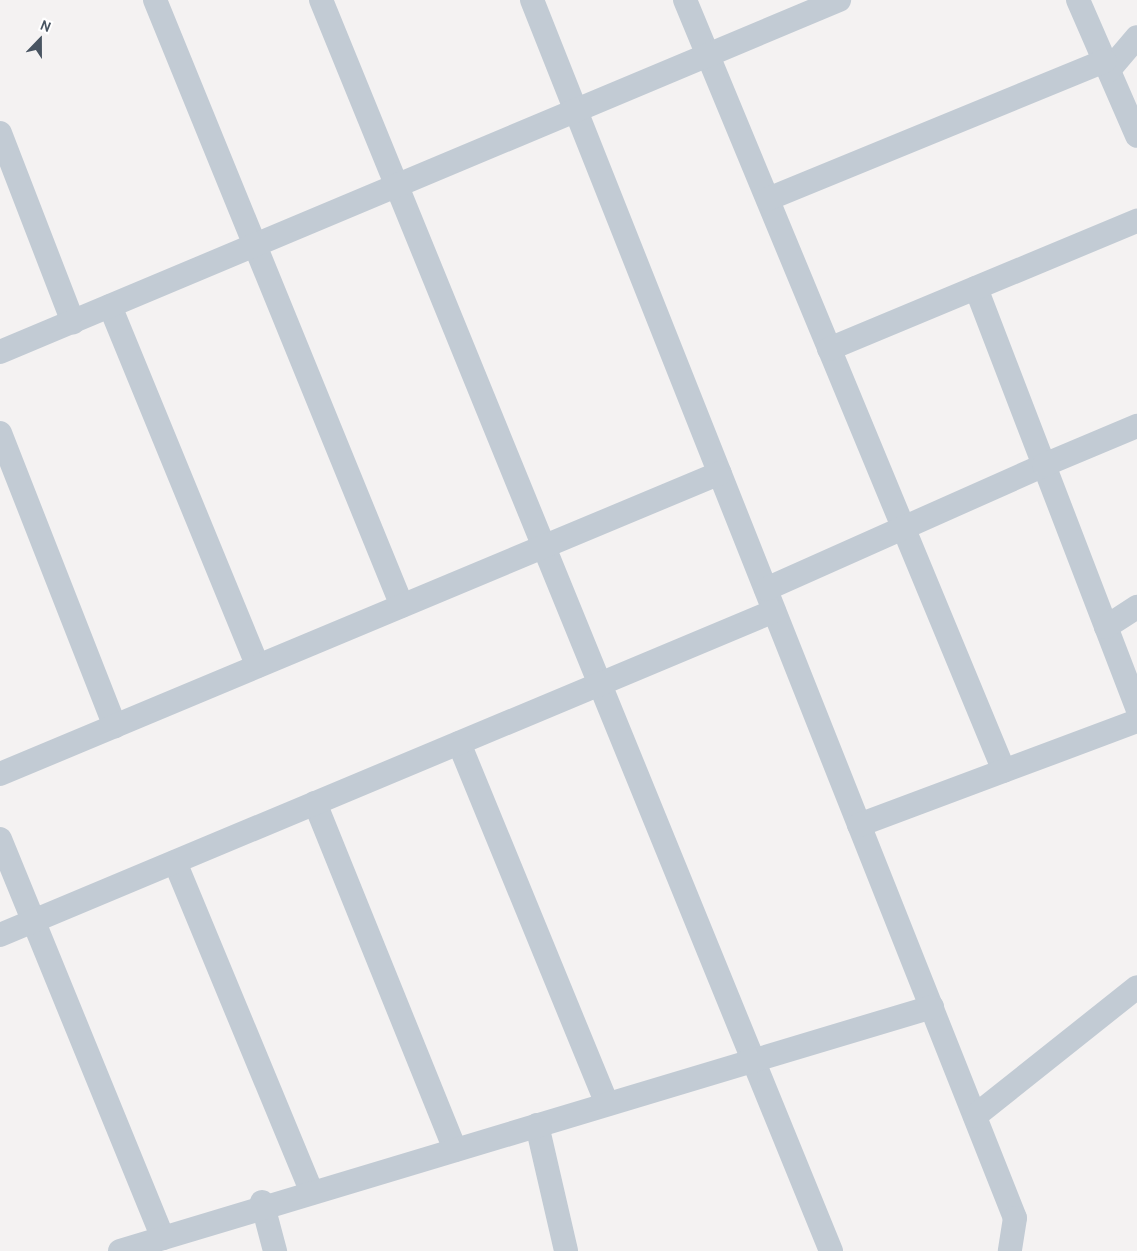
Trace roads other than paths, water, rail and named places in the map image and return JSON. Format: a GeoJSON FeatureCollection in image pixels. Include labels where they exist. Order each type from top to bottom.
{"type":"FeatureCollection","features":[{"type":"Feature","properties":{"kind":"street"},"geometry":{"type":"LineString","coordinates":[[155,0],[402,606]]}},
{"type":"Feature","properties":{"kind":"street"},"geometry":{"type":"LineString","coordinates":[[321,0],[831,1251]]}},
{"type":"Feature","properties":{"kind":"street"},"geometry":{"type":"LineString","coordinates":[[532,0],[1015,1218],[1015,1247]]}},
{"type":"Feature","properties":{"kind":"street"},"geometry":{"type":"LineString","coordinates":[[685,0],[1004,771]]}},
{"type":"Feature","properties":{"kind":"street"},"geometry":{"type":"LineString","coordinates":[[0,352],[839,0]]}},
{"type":"Feature","properties":{"kind":"street"},"geometry":{"type":"LineString","coordinates":[[1078,0],[1137,136]]}},
{"type":"Feature","properties":{"kind":"street"},"geometry":{"type":"LineString","coordinates":[[768,199],[1107,66],[1137,37]]}},
{"type":"Feature","properties":{"kind":"street"},"geometry":{"type":"LineString","coordinates":[[0,133],[73,322]]}},
{"type":"Feature","properties":{"kind":"street"},"geometry":{"type":"LineString","coordinates":[[830,348],[1137,221]]}},
{"type":"Feature","properties":{"kind":"street"},"geometry":{"type":"LineString","coordinates":[[976,288],[1137,708]]}},
{"type":"Feature","properties":{"kind":"street"},"geometry":{"type":"LineString","coordinates":[[110,306],[258,666]]}},
{"type":"Feature","properties":{"kind":"street"},"geometry":{"type":"LineString","coordinates":[[0,935],[600,684],[770,600],[904,528],[1044,465],[1137,426]]}},
{"type":"Feature","properties":{"kind":"street"},"geometry":{"type":"LineString","coordinates":[[0,433],[116,726]]}},
{"type":"Feature","properties":{"kind":"street"},"geometry":{"type":"LineString","coordinates":[[0,774],[720,473]]}},
{"type":"Feature","properties":{"kind":"street"},"geometry":{"type":"LineString","coordinates":[[1106,627],[1137,607]]}},
{"type":"Feature","properties":{"kind":"street"},"geometry":{"type":"LineString","coordinates":[[859,825],[1137,721]]}},
{"type":"Feature","properties":{"kind":"street"},"geometry":{"type":"LineString","coordinates":[[459,743],[607,1104]]}},
{"type":"Feature","properties":{"kind":"street"},"geometry":{"type":"LineString","coordinates":[[316,803],[455,1150]]}},
{"type":"Feature","properties":{"kind":"street"},"geometry":{"type":"LineString","coordinates":[[0,839],[163,1238]]}},
{"type":"Feature","properties":{"kind":"street"},"geometry":{"type":"LineString","coordinates":[[175,862],[312,1193]]}},
{"type":"Feature","properties":{"kind":"street"},"geometry":{"type":"LineString","coordinates":[[975,1116],[1137,987]]}},
{"type":"Feature","properties":{"kind":"street"},"geometry":{"type":"LineString","coordinates":[[120,1251],[263,1204],[312,1193],[932,1008]]}},
{"type":"Feature","properties":{"kind":"street"},"geometry":{"type":"LineString","coordinates":[[537,1125],[566,1251]]}},
{"type":"Feature","properties":{"kind":"street"},"geometry":{"type":"LineString","coordinates":[[263,1204],[275,1251]]}}]}
